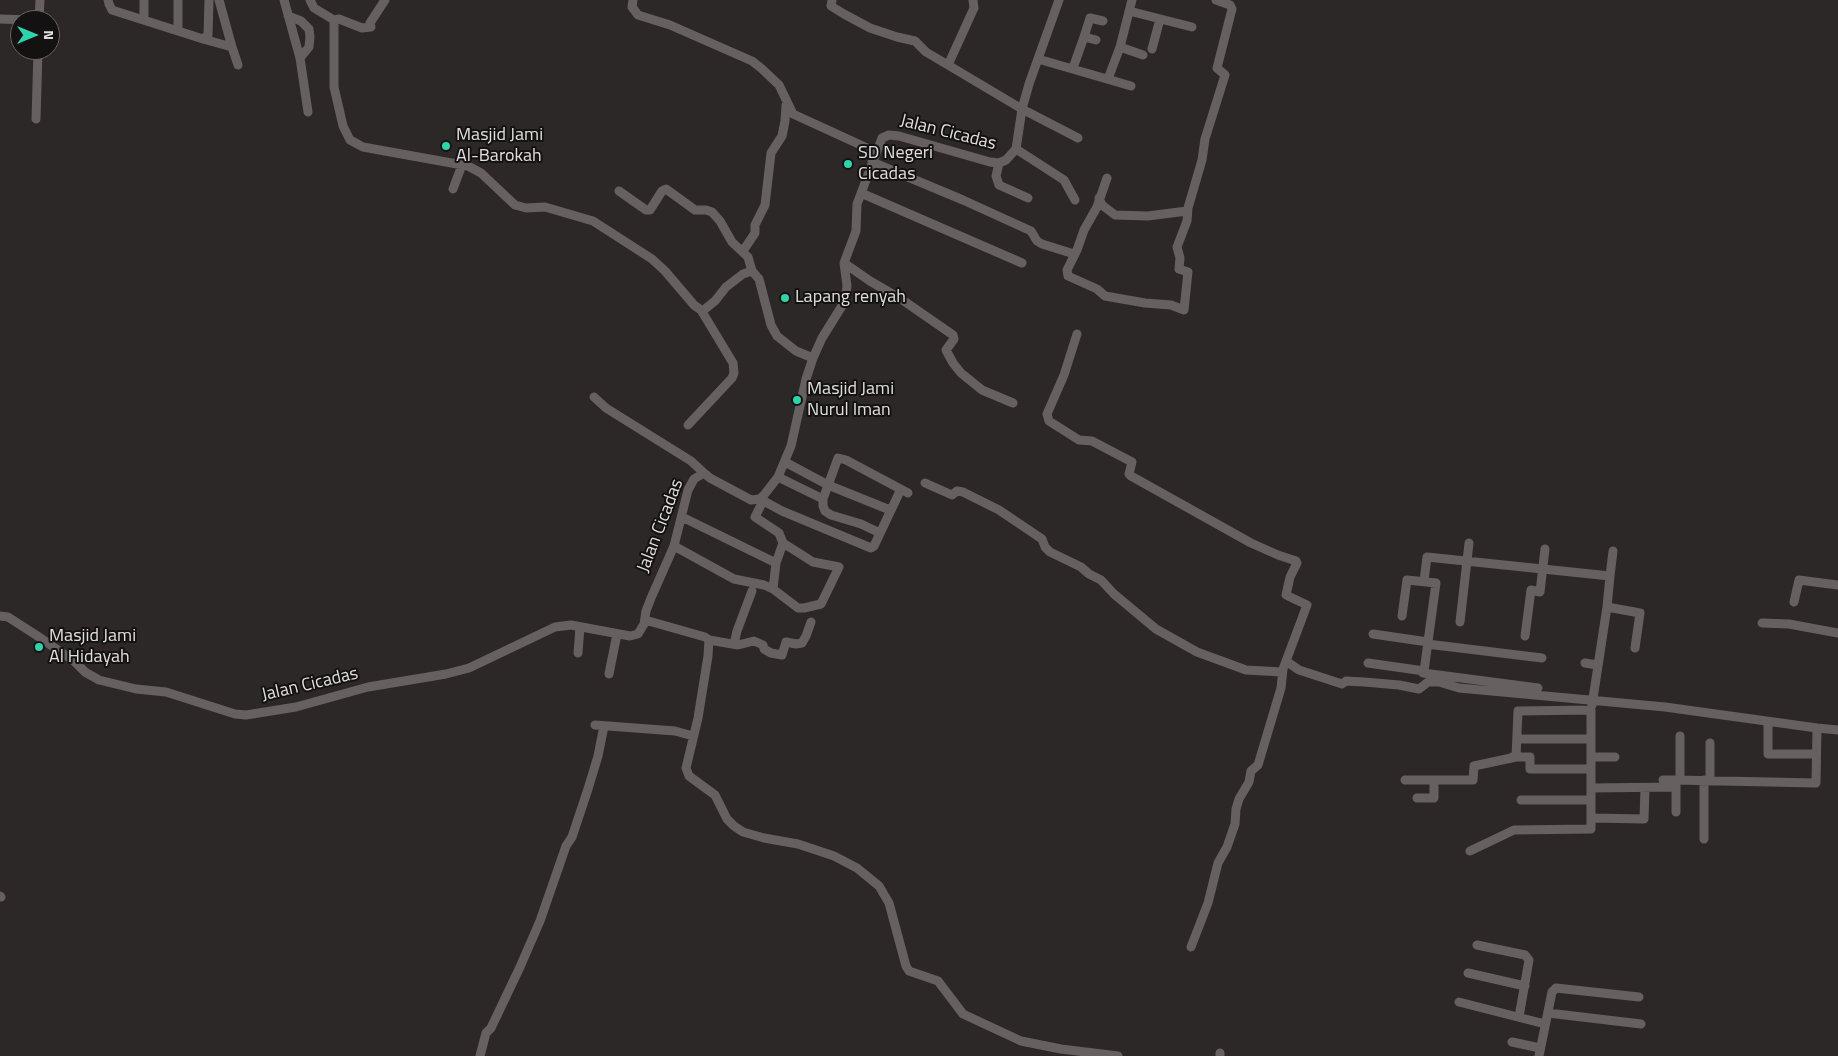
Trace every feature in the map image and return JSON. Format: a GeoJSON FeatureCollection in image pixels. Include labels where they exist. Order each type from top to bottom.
{"type":"FeatureCollection","features":[{"type":"Feature","properties":{"kind":"street"},"geometry":{"type":"LineString","coordinates":[[108,0],[112,10],[232,47]]}},
{"type":"Feature","properties":{"kind":"street"},"geometry":{"type":"LineString","coordinates":[[144,0],[144,20]]}},
{"type":"Feature","properties":{"kind":"street"},"geometry":{"type":"LineString","coordinates":[[178,0],[178,31]]}},
{"type":"Feature","properties":{"kind":"street"},"geometry":{"type":"LineString","coordinates":[[203,39],[208,35],[209,0]]}},
{"type":"Feature","properties":{"kind":"street"},"geometry":{"type":"LineString","coordinates":[[218,0],[238,64]]}},
{"type":"Feature","properties":{"kind":"street"},"geometry":{"type":"LineString","coordinates":[[284,0],[300,58],[308,112]]}},
{"type":"Feature","properties":{"kind":"street"},"geometry":{"type":"LineString","coordinates":[[310,0],[314,8],[334,20],[339,19],[362,28],[370,27],[385,0]]}},
{"type":"Feature","properties":{"kind":"street"},"geometry":{"type":"LineString","coordinates":[[633,0],[632,7],[638,15],[670,25],[752,61],[770,75],[785,94],[785,121],[782,136],[771,153],[765,205],[755,225],[755,233],[743,252]]}},
{"type":"Feature","properties":{"kind":"street"},"geometry":{"type":"LineString","coordinates":[[832,0],[831,6],[844,14],[870,28],[915,41],[926,52],[1022,109],[1078,138]]}},
{"type":"Feature","properties":{"kind":"street"},"geometry":{"type":"LineString","coordinates":[[948,65],[974,8],[973,0]]}},
{"type":"Feature","properties":{"kind":"street","name":"Jalan Cicadas"},"geometry":{"type":"LineString","coordinates":[[0,616],[8,617],[36,635],[74,661],[85,672],[99,680],[127,687],[166,692],[235,714],[246,715],[296,708],[368,687],[446,674],[469,668],[555,627],[563,625],[635,636],[641,631],[650,598],[674,546],[688,490],[694,480],[704,473],[741,496],[751,500],[761,500],[778,477],[796,428],[806,379],[813,358],[822,338],[845,301],[847,286],[844,264],[856,231],[857,204],[882,138],[889,135],[898,136],[999,163],[1006,160],[1016,149],[1022,109],[1059,0]]}},
{"type":"Feature","properties":{"kind":"street"},"geometry":{"type":"LineString","coordinates":[[1108,79],[1120,47],[1132,0]]}},
{"type":"Feature","properties":{"kind":"street"},"geometry":{"type":"LineString","coordinates":[[1107,178],[1097,207],[1084,230],[1067,270],[1068,276],[1097,289],[1105,296],[1171,306],[1184,310],[1188,272],[1179,269],[1180,258],[1177,247],[1187,221],[1202,160],[1205,139],[1225,75],[1217,68],[1232,9],[1230,5],[1216,0]]}},
{"type":"Feature","properties":{"kind":"street"},"geometry":{"type":"LineString","coordinates":[[1129,11],[1192,27]]}},
{"type":"Feature","properties":{"kind":"street"},"geometry":{"type":"LineString","coordinates":[[288,16],[301,21],[308,29],[310,37],[309,47],[300,58]]}},
{"type":"Feature","properties":{"kind":"street"},"geometry":{"type":"LineString","coordinates":[[1073,68],[1090,18],[1103,21]]}},
{"type":"Feature","properties":{"kind":"street"},"geometry":{"type":"LineString","coordinates":[[1152,48],[1160,19]]}},
{"type":"Feature","properties":{"kind":"street"},"geometry":{"type":"LineString","coordinates":[[334,20],[334,86],[343,126],[350,140],[363,147],[462,165],[482,173],[515,205],[526,208],[543,206],[594,221],[652,259],[665,270],[694,305],[701,310],[733,363],[734,373],[732,378],[688,425]]}},
{"type":"Feature","properties":{"kind":"street"},"geometry":{"type":"LineString","coordinates":[[1084,37],[1096,40]]}},
{"type":"Feature","properties":{"kind":"street"},"geometry":{"type":"LineString","coordinates":[[1120,47],[1143,55]]}},
{"type":"Feature","properties":{"kind":"street"},"geometry":{"type":"LineString","coordinates":[[1038,59],[1131,86]]}},
{"type":"Feature","properties":{"kind":"street"},"geometry":{"type":"LineString","coordinates":[[36,119],[38,60]]}},
{"type":"Feature","properties":{"kind":"street"},"geometry":{"type":"LineString","coordinates":[[786,102],[793,114],[876,152]]}},
{"type":"Feature","properties":{"kind":"street"},"geometry":{"type":"LineString","coordinates":[[1016,149],[1064,180],[1075,200]]}},
{"type":"Feature","properties":{"kind":"street"},"geometry":{"type":"LineString","coordinates":[[872,162],[963,200],[1031,232],[1037,241],[1042,244],[1074,254]]}},
{"type":"Feature","properties":{"kind":"street"},"geometry":{"type":"LineString","coordinates":[[999,163],[996,176],[999,185],[1028,198]]}},
{"type":"Feature","properties":{"kind":"street"},"geometry":{"type":"LineString","coordinates":[[453,189],[462,165]]}},
{"type":"Feature","properties":{"kind":"street"},"geometry":{"type":"LineString","coordinates":[[618,191],[642,208],[650,210],[662,191],[668,190],[695,210],[712,212],[720,221],[732,242],[743,252],[750,262],[752,271],[759,279],[771,325],[777,336],[796,351],[813,358]]}},
{"type":"Feature","properties":{"kind":"street"},"geometry":{"type":"LineString","coordinates":[[861,193],[1022,263]]}},
{"type":"Feature","properties":{"kind":"street"},"geometry":{"type":"LineString","coordinates":[[1099,198],[1102,205],[1115,215],[1148,216],[1188,211]]}},
{"type":"Feature","properties":{"kind":"street"},"geometry":{"type":"LineString","coordinates":[[844,264],[901,299],[953,335],[954,339],[946,350],[961,373],[982,390],[1013,403]]}},
{"type":"Feature","properties":{"kind":"street"},"geometry":{"type":"LineString","coordinates":[[701,310],[705,309],[726,287],[742,274],[752,271]]}},
{"type":"Feature","properties":{"kind":"street"},"geometry":{"type":"LineString","coordinates":[[1077,334],[1064,375],[1047,414],[1049,421],[1079,440],[1092,441],[1132,462],[1130,476],[1251,543],[1278,556],[1296,561],[1286,595],[1307,606],[1282,672],[1281,688],[1258,765],[1251,771],[1249,782],[1239,799],[1235,824],[1228,847],[1218,863],[1208,903],[1191,948]]}},
{"type":"Feature","properties":{"kind":"street"},"geometry":{"type":"LineString","coordinates":[[594,397],[606,408],[691,461],[704,473]]}},
{"type":"Feature","properties":{"kind":"street"},"geometry":{"type":"LineString","coordinates":[[674,546],[734,579],[764,585],[773,589],[798,608],[816,606],[823,602],[839,568],[838,566],[813,562],[783,543],[779,533],[755,517],[761,500],[782,511],[873,548],[880,533],[890,510],[904,491],[840,458],[837,460],[823,498],[825,511],[880,533]]}},
{"type":"Feature","properties":{"kind":"street"},"geometry":{"type":"LineString","coordinates":[[785,462],[828,485],[890,510]]}},
{"type":"Feature","properties":{"kind":"street"},"geometry":{"type":"LineString","coordinates":[[778,477],[823,498]]}},
{"type":"Feature","properties":{"kind":"street"},"geometry":{"type":"LineString","coordinates":[[925,483],[952,495],[957,491],[963,492],[999,510],[1042,539],[1050,552],[1081,567],[1101,580],[1114,594],[1156,628],[1197,652],[1246,670],[1282,672]]}},
{"type":"Feature","properties":{"kind":"street"},"geometry":{"type":"LineString","coordinates":[[682,517],[776,563]]}},
{"type":"Feature","properties":{"kind":"street"},"geometry":{"type":"LineString","coordinates":[[773,589],[776,563],[783,543]]}},
{"type":"Feature","properties":{"kind":"street"},"geometry":{"type":"LineString","coordinates":[[1460,622],[1470,543]]}},
{"type":"Feature","properties":{"kind":"street"},"geometry":{"type":"LineString","coordinates":[[1525,636],[1531,590],[1540,592],[1545,549]]}},
{"type":"Feature","properties":{"kind":"street"},"geometry":{"type":"LineString","coordinates":[[1470,851],[1514,830],[1591,829],[1593,702],[1613,551]]}},
{"type":"Feature","properties":{"kind":"street"},"geometry":{"type":"LineString","coordinates":[[1424,581],[1426,557],[1610,576]]}},
{"type":"Feature","properties":{"kind":"street"},"geometry":{"type":"LineString","coordinates":[[1402,616],[1407,580],[1436,583],[1424,671]]}},
{"type":"Feature","properties":{"kind":"street"},"geometry":{"type":"LineString","coordinates":[[1794,602],[1798,580],[1838,585]]}},
{"type":"Feature","properties":{"kind":"street"},"geometry":{"type":"LineString","coordinates":[[734,644],[752,591]]}},
{"type":"Feature","properties":{"kind":"street"},"geometry":{"type":"LineString","coordinates":[[1607,607],[1640,613],[1634,648]]}},
{"type":"Feature","properties":{"kind":"street"},"geometry":{"type":"LineString","coordinates":[[645,620],[705,637],[709,640],[734,644],[754,641],[763,645],[764,649],[771,653],[782,655],[786,642],[802,643],[811,622]]}},
{"type":"Feature","properties":{"kind":"street"},"geometry":{"type":"LineString","coordinates":[[1762,622],[1789,624],[1838,633]]}},
{"type":"Feature","properties":{"kind":"street"},"geometry":{"type":"LineString","coordinates":[[578,653],[580,627]]}},
{"type":"Feature","properties":{"kind":"street"},"geometry":{"type":"LineString","coordinates":[[609,674],[617,634]]}},
{"type":"Feature","properties":{"kind":"street"},"geometry":{"type":"LineString","coordinates":[[1372,634],[1542,658]]}},
{"type":"Feature","properties":{"kind":"street"},"geometry":{"type":"LineString","coordinates":[[709,640],[708,656],[686,768],[687,774],[715,795],[727,819],[744,832],[764,838],[798,844],[834,856],[858,868],[879,886],[889,903],[909,971],[938,981],[963,1014],[1021,1041],[1061,1049],[1118,1056]]}},
{"type":"Feature","properties":{"kind":"street"},"geometry":{"type":"LineString","coordinates":[[1286,661],[1299,670],[1342,684],[1346,681],[1364,682],[1419,689],[1428,682],[1444,683],[1455,687],[1634,707]]}},
{"type":"Feature","properties":{"kind":"street"},"geometry":{"type":"LineString","coordinates":[[1368,664],[1538,688]]}},
{"type":"Feature","properties":{"kind":"street"},"geometry":{"type":"LineString","coordinates":[[1585,664],[1598,665]]}},
{"type":"Feature","properties":{"kind":"street"},"geometry":{"type":"LineString","coordinates":[[1580,693],[1593,702]]}},
{"type":"Feature","properties":{"kind":"street"},"geometry":{"type":"LineString","coordinates":[[1516,757],[1518,711],[1593,702],[1665,708],[1838,730]]}},
{"type":"Feature","properties":{"kind":"street"},"geometry":{"type":"LineString","coordinates":[[480,1056],[486,1034],[491,1028],[540,921],[567,843],[572,837],[598,756],[600,725],[675,731],[693,736]]}},
{"type":"Feature","properties":{"kind":"street"},"geometry":{"type":"LineString","coordinates":[[1768,726],[1768,754],[1816,754]]}},
{"type":"Feature","properties":{"kind":"street"},"geometry":{"type":"LineString","coordinates":[[1591,788],[1645,788],[1677,782],[1707,781],[1816,783],[1817,728]]}},
{"type":"Feature","properties":{"kind":"street"},"geometry":{"type":"LineString","coordinates":[[1676,812],[1680,736]]}},
{"type":"Feature","properties":{"kind":"street"},"geometry":{"type":"LineString","coordinates":[[1517,740],[1591,739]]}},
{"type":"Feature","properties":{"kind":"street"},"geometry":{"type":"LineString","coordinates":[[1704,839],[1710,743]]}},
{"type":"Feature","properties":{"kind":"street"},"geometry":{"type":"LineString","coordinates":[[1404,780],[1473,780],[1474,766],[1485,764],[1485,758],[1530,757],[1530,769],[1591,769]]}},
{"type":"Feature","properties":{"kind":"street"},"geometry":{"type":"LineString","coordinates":[[1591,757],[1615,758]]}},
{"type":"Feature","properties":{"kind":"street"},"geometry":{"type":"LineString","coordinates":[[1417,798],[1434,798],[1434,780]]}},
{"type":"Feature","properties":{"kind":"street"},"geometry":{"type":"LineString","coordinates":[[1663,780],[1677,782]]}},
{"type":"Feature","properties":{"kind":"street"},"geometry":{"type":"LineString","coordinates":[[1591,818],[1644,819],[1645,788]]}},
{"type":"Feature","properties":{"kind":"street"},"geometry":{"type":"LineString","coordinates":[[1521,800],[1591,800]]}},
{"type":"Feature","properties":{"kind":"street"},"geometry":{"type":"LineString","coordinates":[[1477,944],[1528,957],[1519,1017]]}},
{"type":"Feature","properties":{"kind":"street"},"geometry":{"type":"LineString","coordinates":[[1468,973],[1525,986]]}},
{"type":"Feature","properties":{"kind":"street"},"geometry":{"type":"LineString","coordinates":[[1512,1042],[1539,1052],[1552,992],[1556,988],[1639,997]]}},
{"type":"Feature","properties":{"kind":"street"},"geometry":{"type":"LineString","coordinates":[[1460,1002],[1545,1024]]}},
{"type":"Feature","properties":{"kind":"street"},"geometry":{"type":"LineString","coordinates":[[1548,1013],[1641,1024]]}},
{"type":"Feature","properties":{"kind":"place","name":"Masjid Jami Al-Barokah"},"geometry":{"type":"Point","coordinates":[446,146]}},
{"type":"Feature","properties":{"kind":"place","name":"SD Negeri Cicadas"},"geometry":{"type":"Point","coordinates":[848,164]}},
{"type":"Feature","properties":{"kind":"place","name":"Lapang renyah"},"geometry":{"type":"Point","coordinates":[785,298]}},
{"type":"Feature","properties":{"kind":"place","name":"Masjid Jami Nurul Iman"},"geometry":{"type":"Point","coordinates":[797,400]}},
{"type":"Feature","properties":{"kind":"place","name":"Masjid Jami Al Hidayah"},"geometry":{"type":"Point","coordinates":[39,647]}}]}
